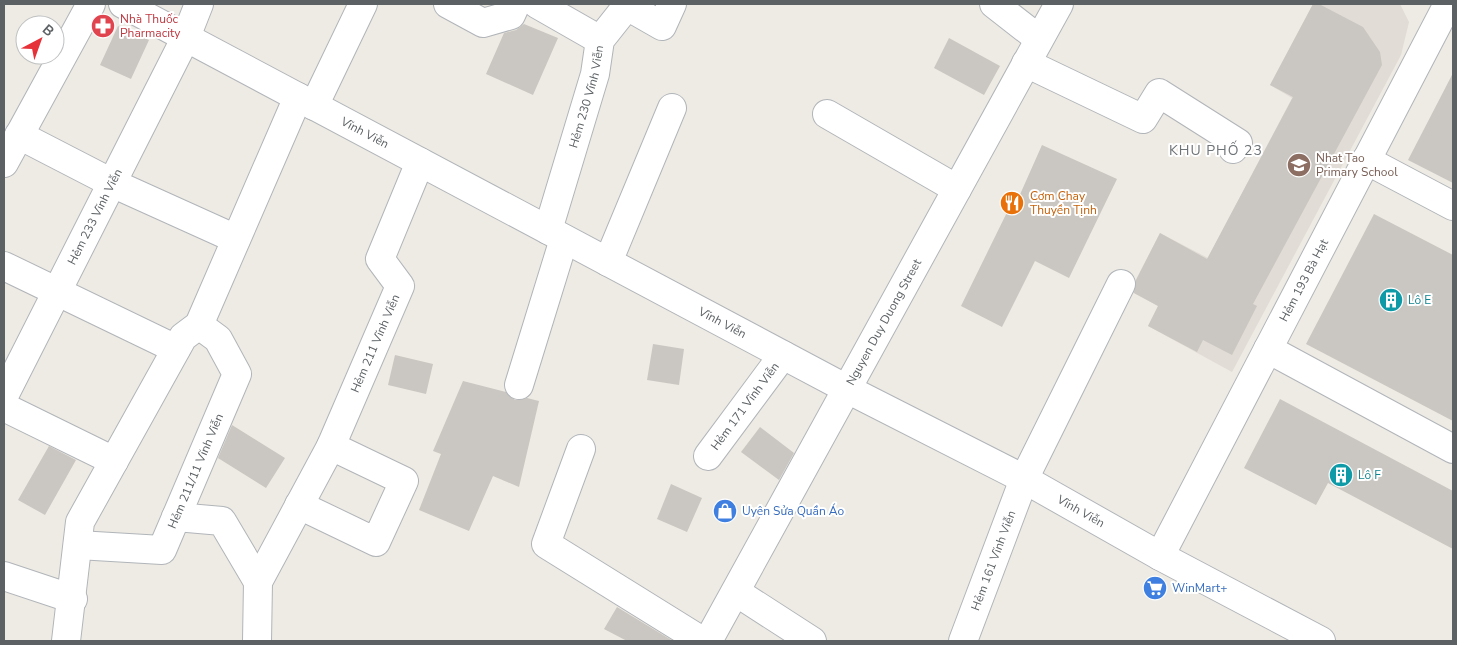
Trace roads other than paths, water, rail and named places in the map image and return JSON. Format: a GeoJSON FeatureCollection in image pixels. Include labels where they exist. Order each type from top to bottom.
{"type":"FeatureCollection","features":[{"type":"Feature","properties":{"kind":"street"},"geometry":{"type":"LineString","coordinates":[[4,163],[91,4]]}},
{"type":"Feature","properties":{"kind":"street","name":"Vĩnh Viễn"},"geometry":{"type":"LineString","coordinates":[[123,4],[847,389],[1024,479],[1160,556],[1319,641]]}},
{"type":"Feature","properties":{"kind":"street","name":"Hẻm 233 Vĩnh Viễn"},"geometry":{"type":"LineString","coordinates":[[4,396],[186,37],[199,4]]}},
{"type":"Feature","properties":{"kind":"street"},"geometry":{"type":"LineString","coordinates":[[66,641],[73,599],[80,522],[183,337],[199,325],[236,239],[306,101],[363,4]]}},
{"type":"Feature","properties":{"kind":"street"},"geometry":{"type":"LineString","coordinates":[[448,4],[483,23],[511,14],[516,4]]}},
{"type":"Feature","properties":{"kind":"street"},"geometry":{"type":"LineString","coordinates":[[537,4],[600,40]]}},
{"type":"Feature","properties":{"kind":"street","name":"Hẻm 230 Vĩnh Viễn"},"geometry":{"type":"LineString","coordinates":[[519,385],[595,74],[600,40],[627,6],[662,26],[672,4]]}},
{"type":"Feature","properties":{"kind":"street"},"geometry":{"type":"LineString","coordinates":[[994,4],[1040,38]]}},
{"type":"Feature","properties":{"kind":"street","name":"Nguyen Duy Duong Street"},"geometry":{"type":"LineString","coordinates":[[708,641],[1059,4]]}},
{"type":"Feature","properties":{"kind":"street","name":"Hẻm 193 Bà Hạt"},"geometry":{"type":"LineString","coordinates":[[1160,556],[1448,4]]}},
{"type":"Feature","properties":{"kind":"street"},"geometry":{"type":"LineString","coordinates":[[1026,63],[1143,119],[1159,94],[1238,143],[1233,149]]}},
{"type":"Feature","properties":{"kind":"street"},"geometry":{"type":"LineString","coordinates":[[608,262],[672,108]]}},
{"type":"Feature","properties":{"kind":"street"},"geometry":{"type":"LineString","coordinates":[[828,114],[956,190]]}},
{"type":"Feature","properties":{"kind":"street"},"geometry":{"type":"LineString","coordinates":[[19,135],[112,183],[236,239]]}},
{"type":"Feature","properties":{"kind":"street"},"geometry":{"type":"LineString","coordinates":[[1366,160],[1453,206]]}},
{"type":"Feature","properties":{"kind":"street","name":"Hẻm 211 Vĩnh Viễn"},"geometry":{"type":"LineString","coordinates":[[331,446],[400,286],[380,260],[420,162]]}},
{"type":"Feature","properties":{"kind":"street"},"geometry":{"type":"LineString","coordinates":[[4,266],[176,349]]}},
{"type":"Feature","properties":{"kind":"street","name":"Hẻm 161 Vĩnh Viễn"},"geometry":{"type":"LineString","coordinates":[[963,641],[1024,479],[1121,284]]}},
{"type":"Feature","properties":{"kind":"street","name":"Hẻm 211/11 Vĩnh Viễn"},"geometry":{"type":"LineString","coordinates":[[78,545],[162,550],[237,374],[218,339],[199,325]]}},
{"type":"Feature","properties":{"kind":"street"},"geometry":{"type":"LineString","coordinates":[[1268,349],[1453,449]]}},
{"type":"Feature","properties":{"kind":"street","name":"Hẻm 171 Vĩnh Viễn"},"geometry":{"type":"LineString","coordinates":[[708,456],[783,355]]}},
{"type":"Feature","properties":{"kind":"street"},"geometry":{"type":"LineString","coordinates":[[4,407],[114,461]]}},
{"type":"Feature","properties":{"kind":"street"},"geometry":{"type":"LineString","coordinates":[[257,641],[258,582],[299,505],[331,446],[404,481],[376,542],[299,505]]}},
{"type":"Feature","properties":{"kind":"street"},"geometry":{"type":"LineString","coordinates":[[581,449],[546,544],[702,641]]}},
{"type":"Feature","properties":{"kind":"street"},"geometry":{"type":"LineString","coordinates":[[176,518],[222,521],[258,582]]}},
{"type":"Feature","properties":{"kind":"street"},"geometry":{"type":"LineString","coordinates":[[4,576],[73,599]]}},
{"type":"Feature","properties":{"kind":"street"},"geometry":{"type":"LineString","coordinates":[[736,592],[812,641]]}},
{"type":"Feature","properties":{"kind":"place","name":"Nhà Thuốc Pharmacity"},"geometry":{"type":"Point","coordinates":[103,26]}},
{"type":"Feature","properties":{"kind":"place","name":"Nhat Tao Primary School"},"geometry":{"type":"Point","coordinates":[1299,165]}},
{"type":"Feature","properties":{"kind":"place","name":"Cơm Chay Thuyền Tịnh"},"geometry":{"type":"Point","coordinates":[1012,203]}},
{"type":"Feature","properties":{"kind":"place","name":"Lô E"},"geometry":{"type":"Point","coordinates":[1391,300]}},
{"type":"Feature","properties":{"kind":"place","name":"Lô F"},"geometry":{"type":"Point","coordinates":[1341,475]}},
{"type":"Feature","properties":{"kind":"place","name":"Uyên Sửa Quần Áo"},"geometry":{"type":"Point","coordinates":[725,511]}},
{"type":"Feature","properties":{"kind":"place","name":"WinMart+"},"geometry":{"type":"Point","coordinates":[1155,588]}},
{"type":"Feature","properties":{"kind":"district","name":"KHU PHỐ 23"},"geometry":{"type":"Point","coordinates":[1216,150]}}]}
